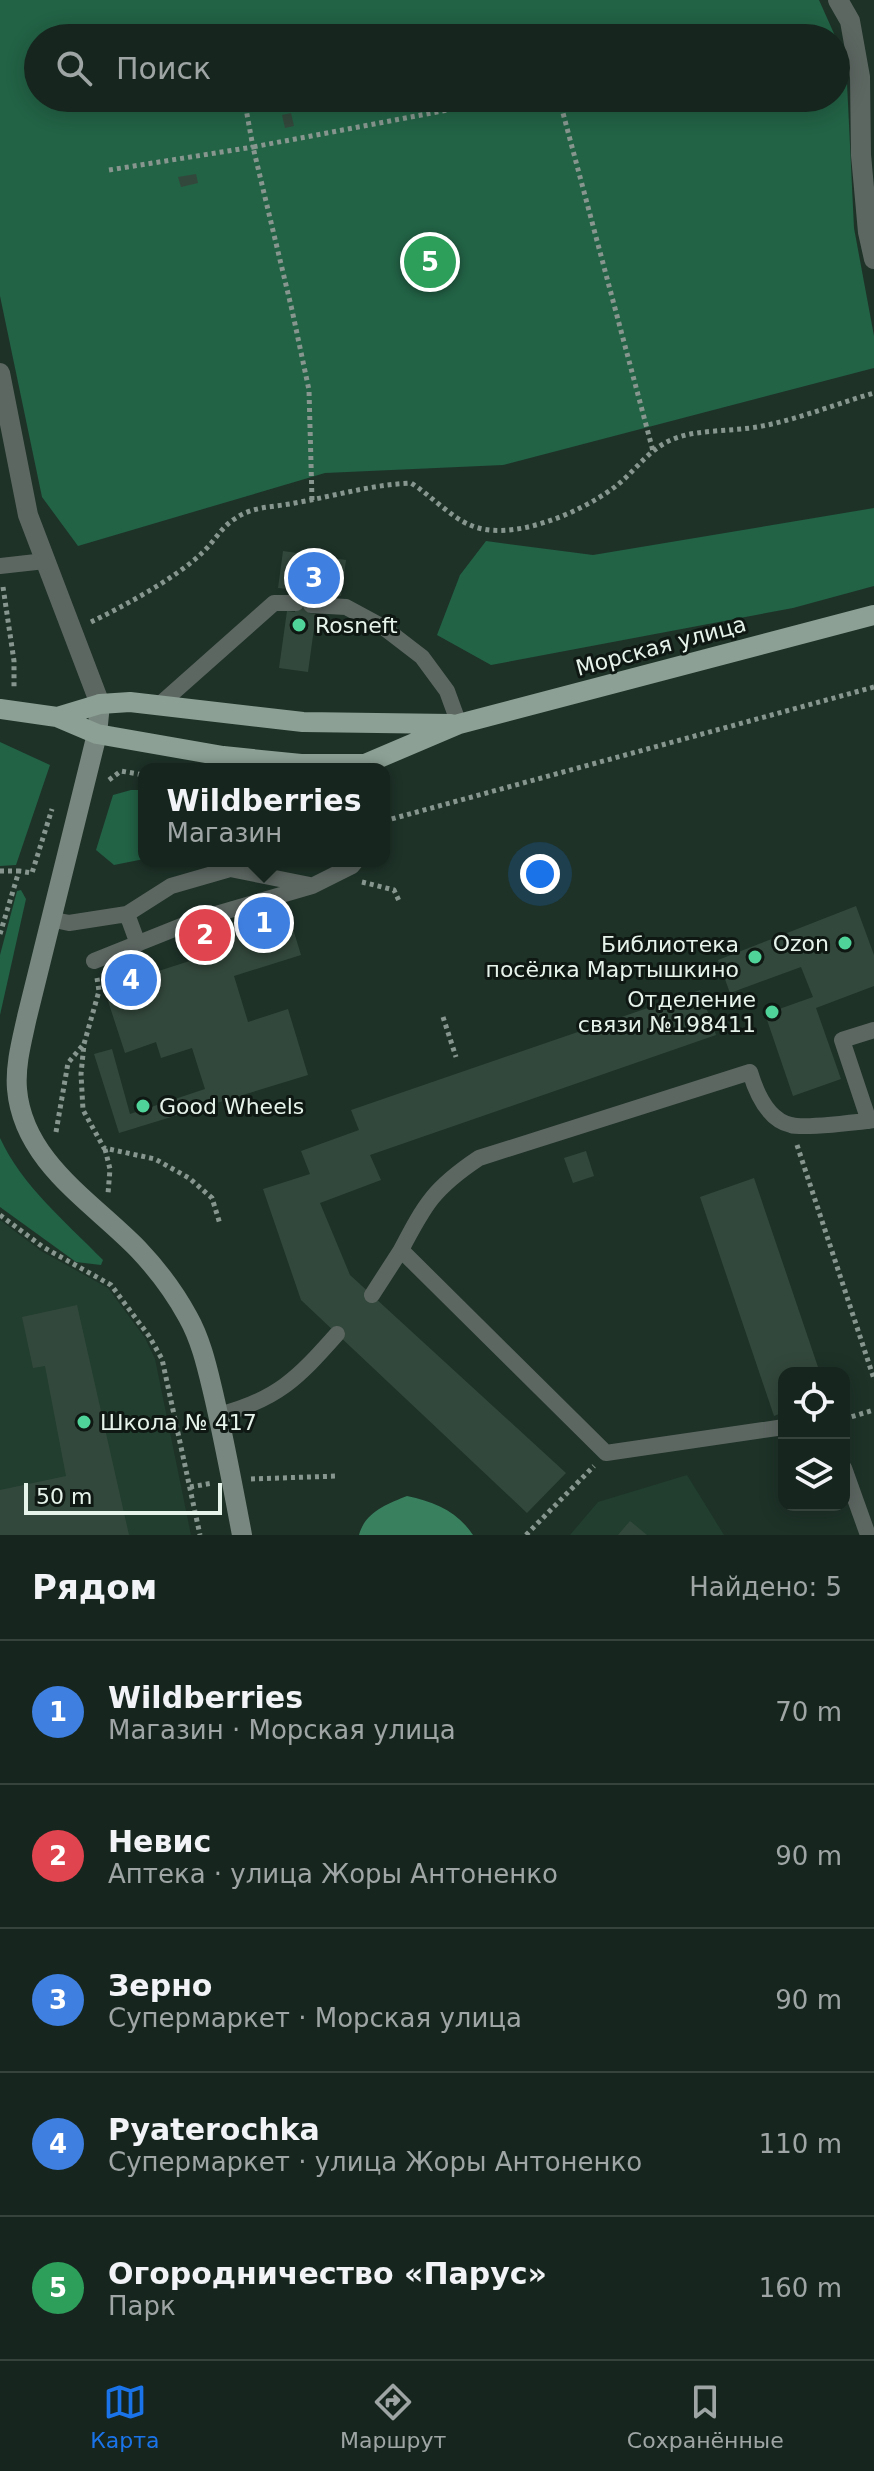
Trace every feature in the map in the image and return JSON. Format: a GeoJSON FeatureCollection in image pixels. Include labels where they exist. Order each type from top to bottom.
{"type":"FeatureCollection","features":[{"type":"Feature","properties":{"kind":"main road","name":"Морская улица"},"geometry":{"type":"LineString","coordinates":[[374,763],[459,724],[874,615]]}},
{"type":"Feature","properties":{"kind":"main road","name":"Морская улица"},"geometry":{"type":"LineString","coordinates":[[57,717],[100,704],[130,702],[303,722],[459,724]]}},
{"type":"Feature","properties":{"kind":"main road"},"geometry":{"type":"LineString","coordinates":[[100,704],[97,734],[50,919],[18,1063],[16,1086],[26,1129],[35,1146],[53,1169],[141,1251],[189,1319],[206,1363],[242,1535]]}},
{"type":"Feature","properties":{"kind":"main road","name":"Морская улица"},"geometry":{"type":"LineString","coordinates":[[0,709],[57,717],[97,734],[223,756],[291,763]]}},
{"type":"Feature","properties":{"kind":"street"},"geometry":{"type":"LineString","coordinates":[[838,0],[850,21],[860,77],[861,155],[868,232],[874,259]]}},
{"type":"Feature","properties":{"kind":"street"},"geometry":{"type":"LineString","coordinates":[[0,373],[28,515],[100,704]]}},
{"type":"Feature","properties":{"kind":"lane"},"geometry":{"type":"LineString","coordinates":[[0,566],[45,561]]}},
{"type":"Feature","properties":{"kind":"lane"},"geometry":{"type":"LineString","coordinates":[[158,706],[274,603],[308,604],[346,607],[383,627],[422,657],[447,691],[459,724]]}},
{"type":"Feature","properties":{"kind":"lane"},"geometry":{"type":"LineString","coordinates":[[94,961],[199,919],[312,886],[350,867]]}},
{"type":"Feature","properties":{"kind":"lane"},"geometry":{"type":"LineString","coordinates":[[50,919],[69,923],[127,914],[171,886],[230,869],[312,886]]}},
{"type":"Feature","properties":{"kind":"lane"},"geometry":{"type":"LineString","coordinates":[[127,914],[138,944]]}},
{"type":"Feature","properties":{"kind":"lane"},"geometry":{"type":"LineString","coordinates":[[372,1295],[424,1206],[448,1179],[479,1158],[750,1072],[758,1097],[775,1115],[791,1125],[871,1120],[842,1040],[874,1030]]}},
{"type":"Feature","properties":{"kind":"lane"},"geometry":{"type":"LineString","coordinates":[[401,1250],[606,1453],[778,1428]]}},
{"type":"Feature","properties":{"kind":"lane"},"geometry":{"type":"LineString","coordinates":[[218,1415],[247,1408],[279,1392],[337,1334]]}},
{"type":"Feature","properties":{"kind":"lane"},"geometry":{"type":"LineString","coordinates":[[850,1485],[868,1535]]}},
{"type":"Feature","properties":{"kind":"path"},"geometry":{"type":"LineString","coordinates":[[247,112],[309,390],[312,500]]}},
{"type":"Feature","properties":{"kind":"path"},"geometry":{"type":"LineString","coordinates":[[109,170],[253,147],[437,112]]}},
{"type":"Feature","properties":{"kind":"path"},"geometry":{"type":"LineString","coordinates":[[563,112],[653,451]]}},
{"type":"Feature","properties":{"kind":"path"},"geometry":{"type":"LineString","coordinates":[[73,631],[110,613],[174,573],[202,553],[218,533],[237,517],[261,508],[374,485],[411,483],[466,524],[482,530],[504,530],[552,521],[613,489],[653,451],[678,437],[759,427],[874,393]]}},
{"type":"Feature","properties":{"kind":"path"},"geometry":{"type":"LineString","coordinates":[[0,566],[14,661],[14,688]]}},
{"type":"Feature","properties":{"kind":"path"},"geometry":{"type":"LineString","coordinates":[[390,819],[874,687]]}},
{"type":"Feature","properties":{"kind":"path"},"geometry":{"type":"LineString","coordinates":[[0,871],[32,873],[53,806]]}},
{"type":"Feature","properties":{"kind":"path"},"geometry":{"type":"LineString","coordinates":[[0,934],[19,871]]}},
{"type":"Feature","properties":{"kind":"path"},"geometry":{"type":"LineString","coordinates":[[335,876],[394,890],[400,903]]}},
{"type":"Feature","properties":{"kind":"path"},"geometry":{"type":"LineString","coordinates":[[94,961],[99,991],[84,1044],[81,1074],[83,1110],[104,1148],[110,1178],[106,1203]]}},
{"type":"Feature","properties":{"kind":"path"},"geometry":{"type":"LineString","coordinates":[[443,1017],[456,1057]]}},
{"type":"Feature","properties":{"kind":"path"},"geometry":{"type":"LineString","coordinates":[[55,1143],[68,1063],[84,1044]]}},
{"type":"Feature","properties":{"kind":"path"},"geometry":{"type":"LineString","coordinates":[[791,1125],[874,1379]]}},
{"type":"Feature","properties":{"kind":"path"},"geometry":{"type":"LineString","coordinates":[[104,1148],[155,1159],[189,1178],[212,1198],[220,1224]]}},
{"type":"Feature","properties":{"kind":"path"},"geometry":{"type":"LineString","coordinates":[[0,1215],[43,1247],[111,1285],[149,1336],[162,1359],[200,1535]]}},
{"type":"Feature","properties":{"kind":"path"},"geometry":{"type":"LineString","coordinates":[[850,1417],[874,1410]]}},
{"type":"Feature","properties":{"kind":"path"},"geometry":{"type":"LineString","coordinates":[[526,1535],[606,1453]]}},
{"type":"Feature","properties":{"kind":"path"},"geometry":{"type":"LineString","coordinates":[[190,1487],[231,1480],[338,1476]]}},
{"type":"Feature","properties":{"kind":"shaded area"},"geometry":{"type":"Polygon","coordinates":[[[0,0],[819,0],[830,24],[24,24],[24,112],[848,112],[854,228],[874,336],[874,368],[503,465],[325,473],[78,546],[42,497],[0,296],[0,0]]]}},
{"type":"Feature","properties":{"kind":"shaded area"},"geometry":{"type":"Polygon","coordinates":[[[874,508],[874,586],[793,608],[491,665],[437,635],[460,575],[486,541],[593,555],[874,508]]]}},
{"type":"Feature","properties":{"kind":"shaded area"},"geometry":{"type":"Polygon","coordinates":[[[0,742],[50,765],[16,865],[0,866],[0,742]]]}},
{"type":"Feature","properties":{"kind":"shaded area"},"geometry":{"type":"Polygon","coordinates":[[[138,790],[138,860],[114,865],[96,850],[113,795],[138,790]]]}},
{"type":"Feature","properties":{"kind":"shaded area"},"geometry":{"type":"Polygon","coordinates":[[[21,890],[26,899],[0,1015],[0,955],[17,891],[21,890]]]}},
{"type":"Feature","properties":{"kind":"shaded area"},"geometry":{"type":"Polygon","coordinates":[[[0,1138],[20,1172],[103,1260],[101,1265],[76,1262],[0,1207],[0,1138]]]}},
{"type":"Feature","properties":{"kind":"shaded area","name":"Школа № 417"},"geometry":{"type":"Polygon","coordinates":[[[0,1220],[41,1251],[108,1288],[145,1338],[155,1359],[191,1535],[0,1535],[0,1220]]]}},
{"type":"Feature","properties":{"kind":"shaded area"},"geometry":{"type":"Polygon","coordinates":[[[687,1475],[724,1535],[570,1535],[598,1502],[687,1475]]]}},
{"type":"Feature","properties":{"kind":"shaded area"},"geometry":{"type":"Polygon","coordinates":[[[407,1496],[444,1509],[460,1520],[473,1535],[359,1535],[372,1515],[407,1496]]]}},
{"type":"Feature","properties":{"kind":"building"},"geometry":{"type":"Polygon","coordinates":[[[291,113],[294,126],[285,128],[282,115],[291,113]]]}},
{"type":"Feature","properties":{"kind":"building"},"geometry":{"type":"Polygon","coordinates":[[[196,174],[198,183],[181,187],[178,177],[196,174]]]}},
{"type":"Feature","properties":{"kind":"building"},"geometry":{"type":"Polygon","coordinates":[[[283,551],[346,560],[341,596],[312,592],[309,613],[316,614],[308,672],[279,668],[287,611],[295,612],[298,590],[278,588],[283,551]]]}},
{"type":"Feature","properties":{"kind":"building"},"geometry":{"type":"Polygon","coordinates":[[[286,906],[301,955],[234,976],[248,1022],[288,1009],[308,1075],[119,1133],[94,1054],[112,1049],[130,1114],[205,1089],[192,1048],[161,1058],[156,1042],[125,1053],[108,1001],[116,998],[112,986],[202,957],[195,934],[286,906]]]}},
{"type":"Feature","properties":{"kind":"building"},"geometry":{"type":"Polygon","coordinates":[[[856,906],[874,955],[874,986],[816,1008],[841,1079],[793,1096],[765,1014],[813,997],[801,967],[730,993],[718,960],[856,906]]]}},
{"type":"Feature","properties":{"kind":"building"},"geometry":{"type":"Polygon","coordinates":[[[700,990],[716,1035],[370,1155],[381,1180],[320,1203],[350,1275],[566,1473],[527,1513],[301,1300],[263,1189],[310,1174],[301,1151],[359,1130],[351,1110],[700,990]]]}},
{"type":"Feature","properties":{"kind":"building"},"geometry":{"type":"Polygon","coordinates":[[[586,1151],[594,1176],[573,1183],[564,1158],[586,1151]]]}},
{"type":"Feature","properties":{"kind":"building"},"geometry":{"type":"Polygon","coordinates":[[[754,1178],[818,1367],[778,1367],[778,1414],[774,1416],[700,1197],[754,1178]]]}},
{"type":"Feature","properties":{"kind":"building"},"geometry":{"type":"Polygon","coordinates":[[[77,1305],[129,1535],[0,1535],[0,1490],[66,1476],[45,1366],[33,1368],[22,1317],[77,1305]]]}},
{"type":"Feature","properties":{"kind":"building"},"geometry":{"type":"Polygon","coordinates":[[[630,1521],[647,1535],[618,1535],[630,1521]]]}},
{"type":"Feature","properties":{"kind":"place","name":"Огородничество «Парус»"},"geometry":{"type":"Point","coordinates":[430,262]}},
{"type":"Feature","properties":{"kind":"place","name":"Зерно"},"geometry":{"type":"Point","coordinates":[314,578]}},
{"type":"Feature","properties":{"kind":"place","name":"Rosneft"},"geometry":{"type":"Point","coordinates":[299,625]}},
{"type":"Feature","properties":{"kind":"place","name":"Wildberries"},"geometry":{"type":"Point","coordinates":[264,923]}},
{"type":"Feature","properties":{"kind":"place","name":"Невис"},"geometry":{"type":"Point","coordinates":[205,935]}},
{"type":"Feature","properties":{"kind":"place","name":"Ozon"},"geometry":{"type":"Point","coordinates":[845,943]}},
{"type":"Feature","properties":{"kind":"place","name":"Библиотека посёлка Мартышкино"},"geometry":{"type":"Point","coordinates":[755,957]}},
{"type":"Feature","properties":{"kind":"place","name":"Pyaterochka"},"geometry":{"type":"Point","coordinates":[131,980]}},
{"type":"Feature","properties":{"kind":"place","name":"Отделение связи №198411"},"geometry":{"type":"Point","coordinates":[772,1012]}},
{"type":"Feature","properties":{"kind":"place","name":"Good Wheels"},"geometry":{"type":"Point","coordinates":[143,1106]}},
{"type":"Feature","properties":{"kind":"place","name":"Школа № 417"},"geometry":{"type":"Point","coordinates":[84,1422]}}]}
